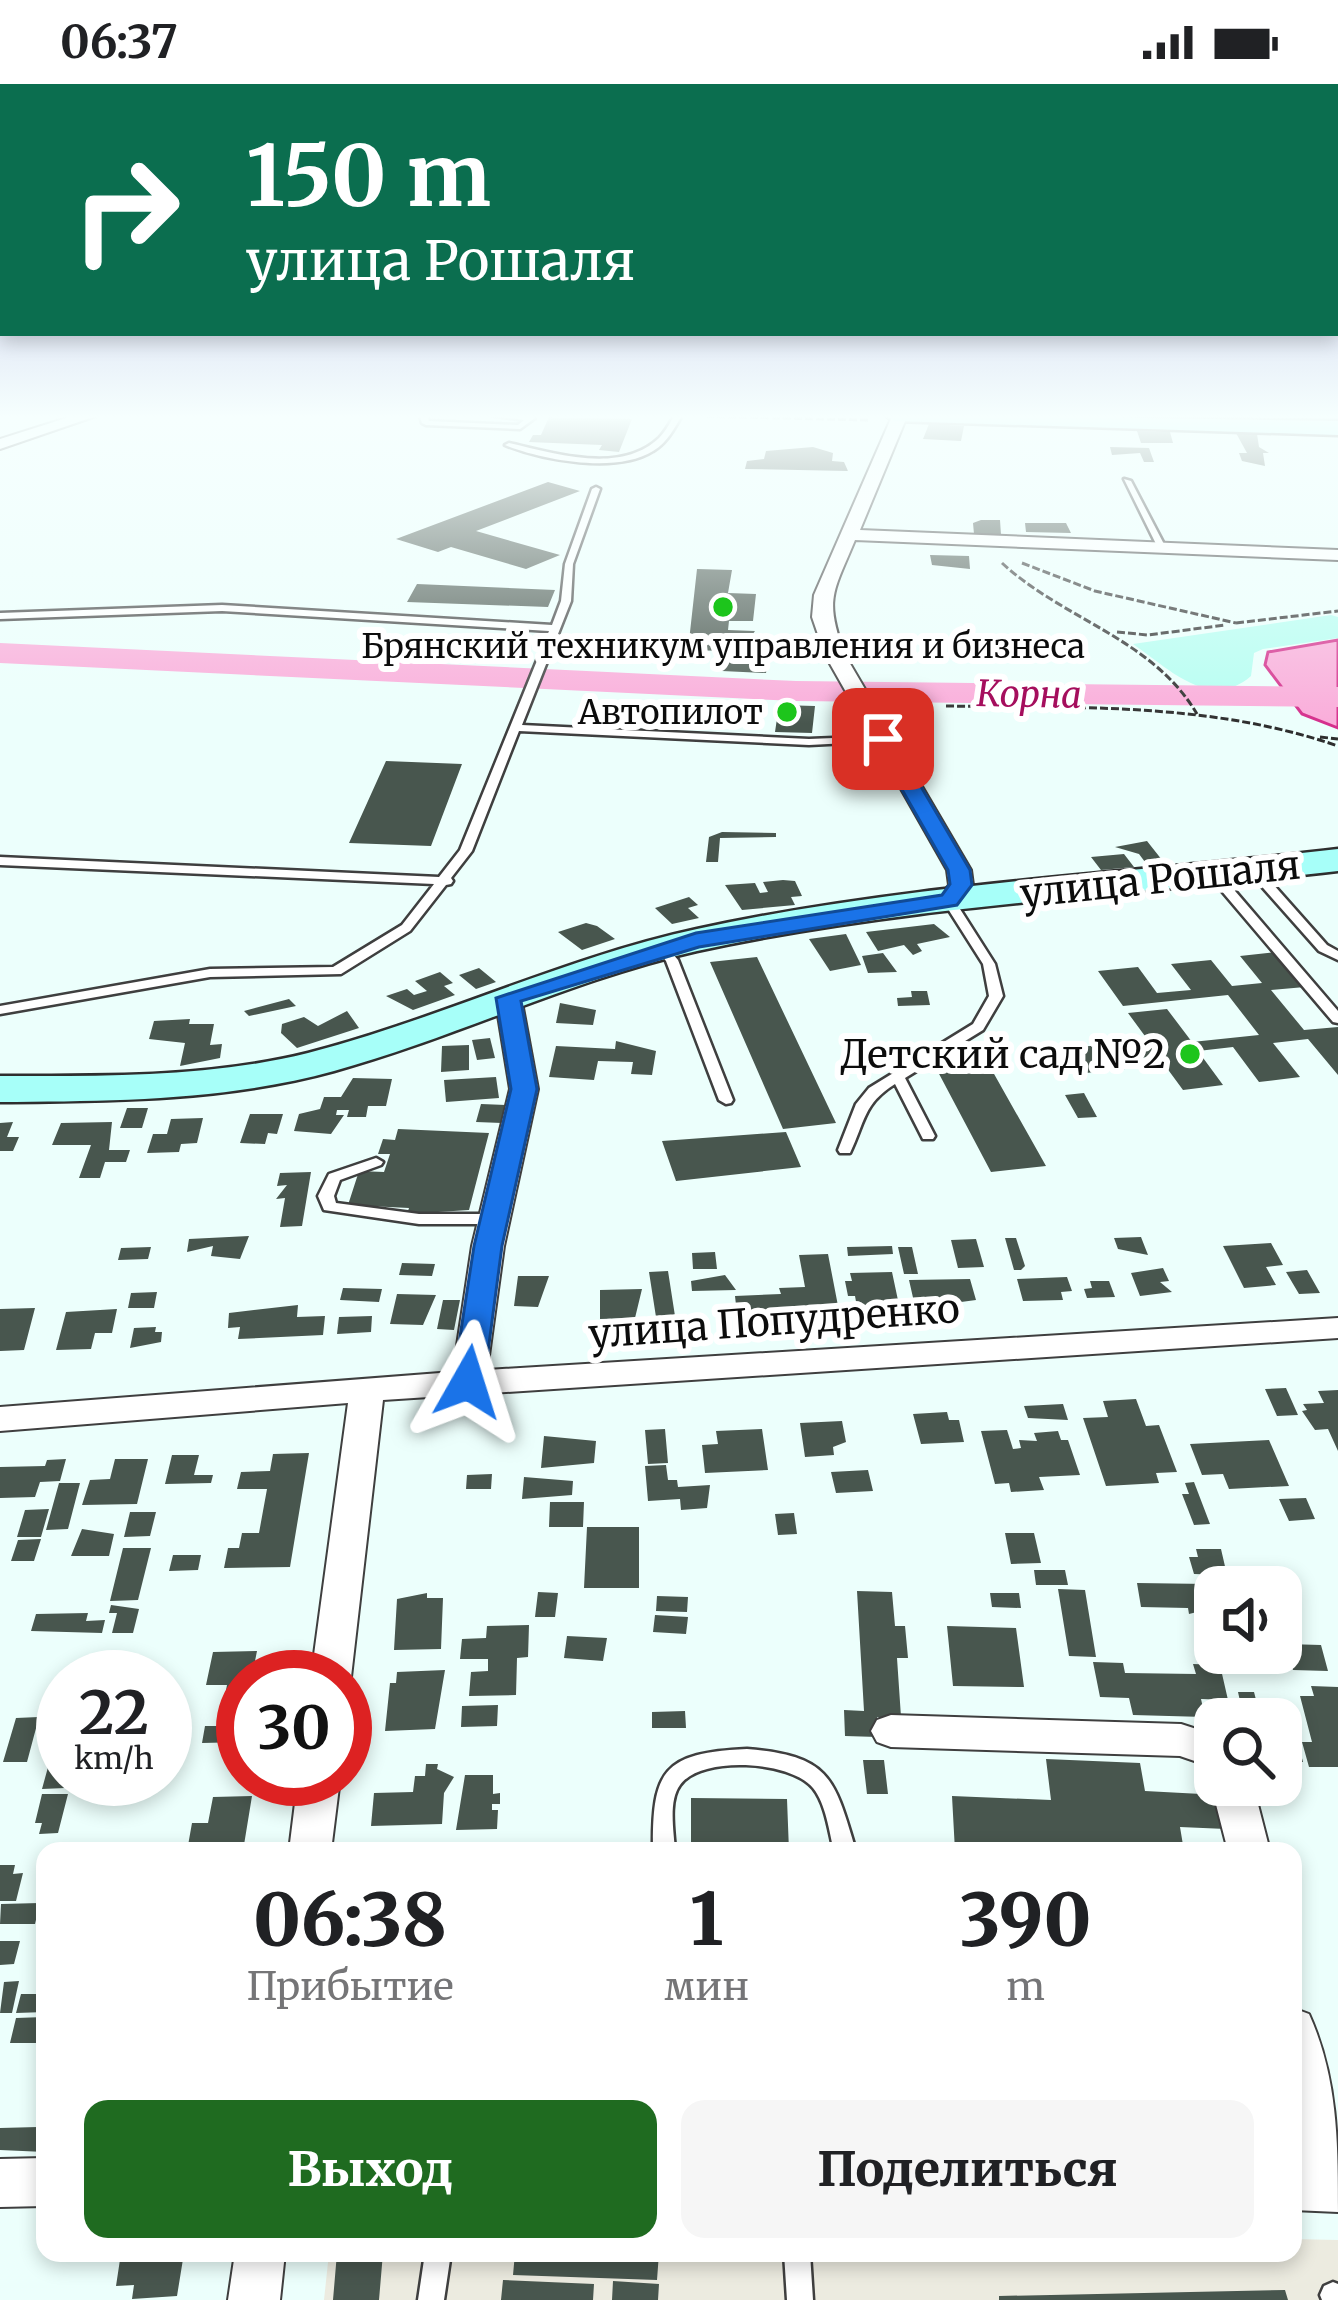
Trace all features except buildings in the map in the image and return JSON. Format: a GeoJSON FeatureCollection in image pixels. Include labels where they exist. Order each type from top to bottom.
{"type":"FeatureCollection","features":[{"type":"Feature","properties":{"kind":"main road","name":"улица Рошаля"},"geometry":{"type":"LineString","coordinates":[[0,1089],[160,1086],[274,1073],[357,1052],[661,948],[954,885],[1042,891],[1338,860]]}},
{"type":"Feature","properties":{"kind":"street"},"geometry":{"type":"LineString","coordinates":[[856,517],[821,602],[823,625],[954,885]]}},
{"type":"Feature","properties":{"kind":"street"},"geometry":{"type":"LineString","coordinates":[[850,535],[1338,555]]}},
{"type":"Feature","properties":{"kind":"street"},"geometry":{"type":"LineString","coordinates":[[468,1382],[494,1219],[524,1089],[508,998]]}},
{"type":"Feature","properties":{"kind":"street","name":"улица Попудренко"},"geometry":{"type":"LineString","coordinates":[[0,1419],[468,1382],[1338,1328]]}},
{"type":"Feature","properties":{"kind":"street"},"geometry":{"type":"LineString","coordinates":[[335,1650],[368,1390]]}},
{"type":"Feature","properties":{"kind":"street"},"geometry":{"type":"LineString","coordinates":[[891,1731],[1181,1740],[1194,1744]]}},
{"type":"Feature","properties":{"kind":"street"},"geometry":{"type":"LineString","coordinates":[[311,1842],[316,1806]]}},
{"type":"Feature","properties":{"kind":"street"},"geometry":{"type":"LineString","coordinates":[[1237,1806],[1247,1842]]}},
{"type":"Feature","properties":{"kind":"street"},"geometry":{"type":"LineString","coordinates":[[1302,2080],[1321,2187]]}},
{"type":"Feature","properties":{"kind":"street"},"geometry":{"type":"LineString","coordinates":[[0,2183],[36,2182]]}},
{"type":"Feature","properties":{"kind":"street"},"geometry":{"type":"LineString","coordinates":[[254,2300],[259,2262]]}},
{"type":"Feature","properties":{"kind":"lane"},"geometry":{"type":"LineString","coordinates":[[0,1010],[173,977],[336,970],[406,928],[448,881],[466,851],[566,601],[569,564],[586,517]]}},
{"type":"Feature","properties":{"kind":"lane"},"geometry":{"type":"LineString","coordinates":[[1146,517],[1162,548]]}},
{"type":"Feature","properties":{"kind":"lane"},"geometry":{"type":"LineString","coordinates":[[0,616],[222,608],[552,628]]}},
{"type":"Feature","properties":{"kind":"lane"},"geometry":{"type":"LineString","coordinates":[[515,728],[809,742],[883,739]]}},
{"type":"Feature","properties":{"kind":"lane"},"geometry":{"type":"LineString","coordinates":[[0,861],[448,881]]}},
{"type":"Feature","properties":{"kind":"lane"},"geometry":{"type":"LineString","coordinates":[[1253,869],[1323,948],[1338,956]]}},
{"type":"Feature","properties":{"kind":"lane"},"geometry":{"type":"LineString","coordinates":[[1213,873],[1338,1019]]}},
{"type":"Feature","properties":{"kind":"lane"},"geometry":{"type":"LineString","coordinates":[[845,1150],[862,1104],[897,1075],[978,1027],[996,996],[989,964],[954,885]]}},
{"type":"Feature","properties":{"kind":"lane"},"geometry":{"type":"LineString","coordinates":[[661,948],[672,960],[725,1100]]}},
{"type":"Feature","properties":{"kind":"lane"},"geometry":{"type":"LineString","coordinates":[[897,1075],[928,1136]]}},
{"type":"Feature","properties":{"kind":"lane"},"geometry":{"type":"LineString","coordinates":[[376,1162],[334,1177],[326,1196],[328,1207],[419,1219],[494,1219]]}},
{"type":"Feature","properties":{"kind":"lane"},"geometry":{"type":"LineString","coordinates":[[664,1842],[665,1793],[672,1779],[698,1764],[732,1759],[781,1760],[811,1772],[829,1798],[841,1842]]}},
{"type":"Feature","properties":{"kind":"lane"},"geometry":{"type":"LineString","coordinates":[[431,2300],[437,2262]]}},
{"type":"Feature","properties":{"kind":"lane"},"geometry":{"type":"LineString","coordinates":[[798,2262],[800,2300]]}},
{"type":"Feature","properties":{"kind":"path"},"geometry":{"type":"LineString","coordinates":[[988,544],[1076,586],[1235,623]]}},
{"type":"Feature","properties":{"kind":"path"},"geometry":{"type":"LineString","coordinates":[[988,544],[1018,579],[1112,631],[1185,686],[1197,714]]}},
{"type":"Feature","properties":{"kind":"path"},"geometry":{"type":"LineString","coordinates":[[1125,640],[1338,611]]}},
{"type":"Feature","properties":{"kind":"path"},"geometry":{"type":"LineString","coordinates":[[1112,631],[1148,635]]}},
{"type":"Feature","properties":{"kind":"path"},"geometry":{"type":"LineString","coordinates":[[946,706],[1197,714],[1338,742]]}},
{"type":"Feature","properties":{"kind":"shaded area"},"geometry":{"type":"Polygon","coordinates":[[[1338,640],[1338,728],[1302,714],[1265,665],[1268,652],[1338,640]]]}},
{"type":"Feature","properties":{"kind":"shaded area"},"geometry":{"type":"Polygon","coordinates":[[[1302,2239],[1338,2240],[1338,2300],[324,2300],[328,2262],[1302,2262],[1302,2239]]]}},
{"type":"Feature","properties":{"kind":"sand"},"geometry":{"type":"Polygon","coordinates":[[[1338,617],[1338,638],[1263,649],[1254,653],[1251,676],[1220,690],[1190,683],[1133,644],[1338,617]]]}},
{"type":"Feature","properties":{"kind":"waterway","name":"Корна"},"geometry":{"type":"LineString","coordinates":[[0,653],[796,691],[1338,697]]}},
{"type":"Feature","properties":{"kind":"place","name":"Брянский техникум управления и бизнеса"},"geometry":{"type":"Point","coordinates":[723,607]}},
{"type":"Feature","properties":{"kind":"place","name":"Автопилот"},"geometry":{"type":"Point","coordinates":[787,712]}},
{"type":"Feature","properties":{"kind":"place","name":"Детский сад №2"},"geometry":{"type":"Point","coordinates":[1190,1054]}},
{"type":"Feature","properties":{"kind":"route"},"geometry":{"type":"LineString","coordinates":[[468,1382],[488,1246],[524,1089],[508,998],[696,940],[949,901],[961,885],[961,874],[883,739]]}}]}
